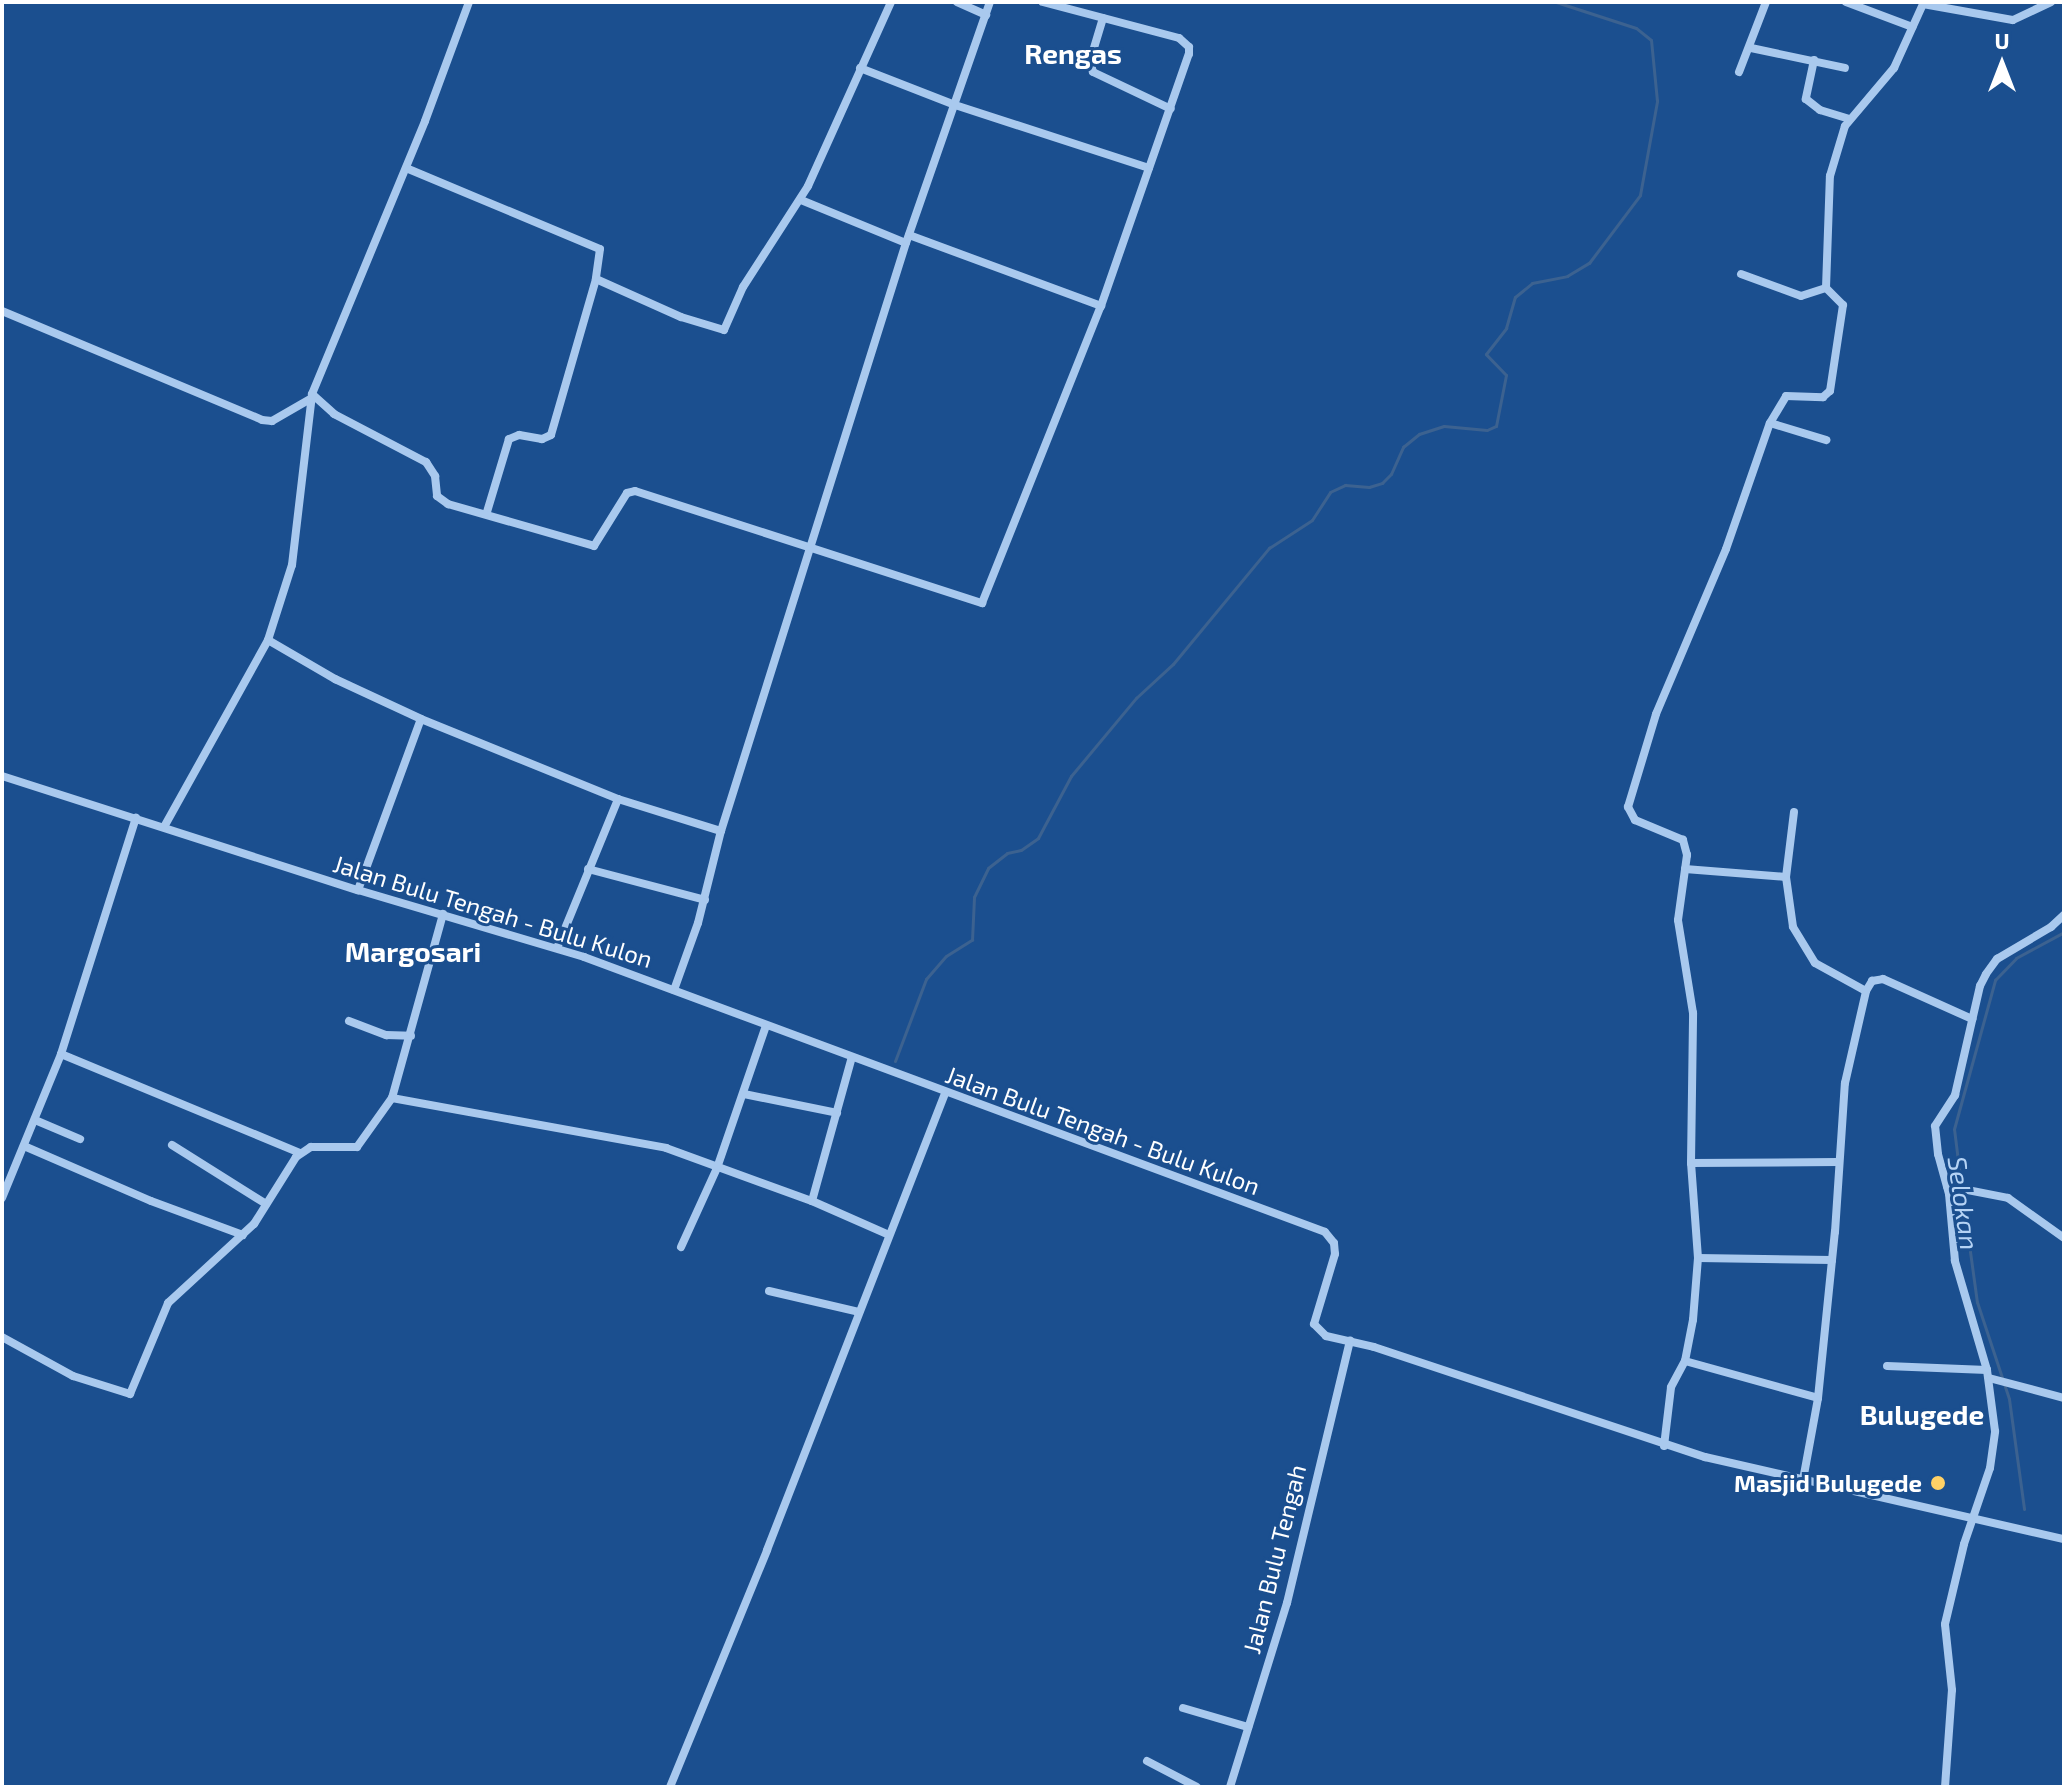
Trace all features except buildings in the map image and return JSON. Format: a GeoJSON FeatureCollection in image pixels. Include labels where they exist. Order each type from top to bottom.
{"type":"FeatureCollection","features":[{"type":"Feature","properties":{"kind":"street"},"geometry":{"type":"LineString","coordinates":[[164,827],[268,640],[292,565],[312,396],[406,168],[469,2]]}},
{"type":"Feature","properties":{"kind":"street"},"geometry":{"type":"LineString","coordinates":[[596,279],[681,317],[724,330],[743,287],[801,200],[891,2]]}},
{"type":"Feature","properties":{"kind":"street"},"geometry":{"type":"LineString","coordinates":[[957,2],[986,15]]}},
{"type":"Feature","properties":{"kind":"street"},"geometry":{"type":"LineString","coordinates":[[674,990],[705,900],[721,831],[908,239],[990,2]]}},
{"type":"Feature","properties":{"kind":"street"},"geometry":{"type":"LineString","coordinates":[[312,396],[334,414],[426,462],[435,476],[437,496],[442,501],[594,546],[631,491],[982,603],[1101,306],[1189,54],[1186,41],[1043,2]]}},
{"type":"Feature","properties":{"kind":"street"},"geometry":{"type":"LineString","coordinates":[[1739,72],[1751,48],[1766,2]]}},
{"type":"Feature","properties":{"kind":"street"},"geometry":{"type":"LineString","coordinates":[[1846,2],[1912,27]]}},
{"type":"Feature","properties":{"kind":"street"},"geometry":{"type":"LineString","coordinates":[[1664,1446],[1671,1387],[1685,1361],[1698,1258],[1691,1163],[1694,1019],[1678,920],[1685,869],[1683,840],[1635,820],[1628,807],[1656,714],[1726,549],[1770,423],[1786,396],[1823,397],[1830,391],[1843,305],[1826,288],[1830,176],[1849,119],[1894,68],[1923,3],[2013,20],[2051,2]]}},
{"type":"Feature","properties":{"kind":"street"},"geometry":{"type":"LineString","coordinates":[[1103,18],[1093,44],[1091,70],[1171,109]]}},
{"type":"Feature","properties":{"kind":"street"},"geometry":{"type":"LineString","coordinates":[[1751,48],[1845,68]]}},
{"type":"Feature","properties":{"kind":"street"},"geometry":{"type":"LineString","coordinates":[[1814,60],[1806,99],[1820,110],[1849,119]]}},
{"type":"Feature","properties":{"kind":"street"},"geometry":{"type":"LineString","coordinates":[[860,68],[955,105],[1149,168]]}},
{"type":"Feature","properties":{"kind":"street"},"geometry":{"type":"LineString","coordinates":[[406,168],[598,247],[601,253],[551,435],[542,439],[519,435],[509,439],[487,512]]}},
{"type":"Feature","properties":{"kind":"street"},"geometry":{"type":"LineString","coordinates":[[801,200],[1101,306]]}},
{"type":"Feature","properties":{"kind":"street"},"geometry":{"type":"LineString","coordinates":[[1741,274],[1801,296],[1826,288]]}},
{"type":"Feature","properties":{"kind":"street"},"geometry":{"type":"LineString","coordinates":[[2,311],[262,420],[272,421],[312,396]]}},
{"type":"Feature","properties":{"kind":"street"},"geometry":{"type":"LineString","coordinates":[[1770,423],[1826,440]]}},
{"type":"Feature","properties":{"kind":"street"},"geometry":{"type":"LineString","coordinates":[[268,640],[335,679],[421,719],[618,799],[721,831]]}},
{"type":"Feature","properties":{"kind":"street"},"geometry":{"type":"LineString","coordinates":[[358,890],[421,719]]}},
{"type":"Feature","properties":{"kind":"street","name":"Jalan Bulu Tengah - Bulu Kulon"},"geometry":{"type":"LineString","coordinates":[[2,776],[358,890],[557,948],[1325,1232],[1334,1243],[1335,1254],[1314,1324],[1326,1336],[1350,1340],[1664,1446],[2064,1539]]}},
{"type":"Feature","properties":{"kind":"street"},"geometry":{"type":"LineString","coordinates":[[557,948],[618,799]]}},
{"type":"Feature","properties":{"kind":"street"},"geometry":{"type":"LineString","coordinates":[[1794,812],[1786,877],[1789,916],[1805,950],[1826,972],[1866,991]]}},
{"type":"Feature","properties":{"kind":"street"},"geometry":{"type":"LineString","coordinates":[[2,1198],[61,1054],[136,818]]}},
{"type":"Feature","properties":{"kind":"street"},"geometry":{"type":"LineString","coordinates":[[588,869],[705,900]]}},
{"type":"Feature","properties":{"kind":"street"},"geometry":{"type":"LineString","coordinates":[[1685,869],[1786,877]]}},
{"type":"Feature","properties":{"kind":"street"},"geometry":{"type":"LineString","coordinates":[[2,1337],[73,1376],[130,1394],[168,1303],[243,1235],[300,1153],[311,1147],[357,1147],[392,1098],[443,914]]}},
{"type":"Feature","properties":{"kind":"street"},"geometry":{"type":"LineString","coordinates":[[1945,1787],[1952,1690],[1945,1624],[1972,1517],[1993,1452],[1995,1431],[1988,1374],[1955,1261],[1950,1186],[1938,1154],[1935,1126],[1955,1095],[1980,986],[1997,959],[2051,927],[2064,915]]}},
{"type":"Feature","properties":{"kind":"street"},"geometry":{"type":"LineString","coordinates":[[1803,1480],[1818,1398],[1845,1083],[1866,991],[1872,981],[1883,979],[1972,1019]]}},
{"type":"Feature","properties":{"kind":"street"},"geometry":{"type":"LineString","coordinates":[[349,1021],[386,1035],[411,1036]]}},
{"type":"Feature","properties":{"kind":"street"},"geometry":{"type":"LineString","coordinates":[[681,1247],[717,1168],[766,1026]]}},
{"type":"Feature","properties":{"kind":"street"},"geometry":{"type":"LineString","coordinates":[[61,1054],[300,1153]]}},
{"type":"Feature","properties":{"kind":"street"},"geometry":{"type":"LineString","coordinates":[[812,1201],[852,1057]]}},
{"type":"Feature","properties":{"kind":"street"},"geometry":{"type":"LineString","coordinates":[[744,1094],[837,1113]]}},
{"type":"Feature","properties":{"kind":"street"},"geometry":{"type":"LineString","coordinates":[[670,1787],[767,1550],[945,1094]]}},
{"type":"Feature","properties":{"kind":"street"},"geometry":{"type":"LineString","coordinates":[[392,1098],[666,1148],[812,1201],[889,1235]]}},
{"type":"Feature","properties":{"kind":"street"},"geometry":{"type":"LineString","coordinates":[[35,1120],[80,1139]]}},
{"type":"Feature","properties":{"kind":"street"},"geometry":{"type":"LineString","coordinates":[[172,1145],[266,1204]]}},
{"type":"Feature","properties":{"kind":"street"},"geometry":{"type":"LineString","coordinates":[[24,1146],[151,1201],[243,1235]]}},
{"type":"Feature","properties":{"kind":"street"},"geometry":{"type":"LineString","coordinates":[[1691,1163],[1838,1162]]}},
{"type":"Feature","properties":{"kind":"street"},"geometry":{"type":"LineString","coordinates":[[1950,1186],[1969,1187],[2008,1198],[2064,1238]]}},
{"type":"Feature","properties":{"kind":"street"},"geometry":{"type":"LineString","coordinates":[[1698,1258],[1832,1260]]}},
{"type":"Feature","properties":{"kind":"street"},"geometry":{"type":"LineString","coordinates":[[769,1291],[859,1312]]}},
{"type":"Feature","properties":{"kind":"street","name":"Jalan Bulu Tengah"},"geometry":{"type":"LineString","coordinates":[[1230,1787],[1287,1603],[1350,1340]]}},
{"type":"Feature","properties":{"kind":"street"},"geometry":{"type":"LineString","coordinates":[[1685,1361],[1818,1398]]}},
{"type":"Feature","properties":{"kind":"street"},"geometry":{"type":"LineString","coordinates":[[1887,1366],[1988,1374],[2064,1398]]}},
{"type":"Feature","properties":{"kind":"street"},"geometry":{"type":"LineString","coordinates":[[1183,1708],[1248,1727]]}},
{"type":"Feature","properties":{"kind":"street"},"geometry":{"type":"LineString","coordinates":[[1147,1761],[1197,1787]]}},
{"type":"Feature","properties":{"kind":"waterway"},"geometry":{"type":"LineString","coordinates":[[895,1061],[926,979],[946,956],[972,940],[974,897],[988,868],[1007,853],[1021,850],[1038,838],[1071,776],[1136,698],[1173,664],[1269,548],[1312,520],[1330,492],[1345,485],[1369,487],[1382,483],[1391,474],[1403,447],[1419,434],[1444,426],[1487,430],[1496,426],[1506,375],[1486,354],[1506,328],[1515,297],[1532,283],[1567,276],[1589,263],[1640,195],[1657,101],[1651,40],[1636,28],[1556,2]]}},
{"type":"Feature","properties":{"kind":"waterway","name":"Selokan"},"geometry":{"type":"LineString","coordinates":[[1961,1185],[1954,1129],[1995,980],[2016,958],[2064,932]]}},
{"type":"Feature","properties":{"kind":"waterway","name":"Selokan"},"geometry":{"type":"LineString","coordinates":[[1962,1193],[1977,1302],[2009,1399],[2024,1509]]}},
{"type":"Feature","properties":{"kind":"place","name":"Masjid Bulugede"},"geometry":{"type":"Point","coordinates":[1938,1483]}},
{"type":"Feature","properties":{"kind":"district","name":"Rengas"},"geometry":{"type":"Point","coordinates":[1073,53]}},
{"type":"Feature","properties":{"kind":"district","name":"Margosari"},"geometry":{"type":"Point","coordinates":[413,951]}},
{"type":"Feature","properties":{"kind":"district","name":"Bulugede"},"geometry":{"type":"Point","coordinates":[1922,1414]}}]}
